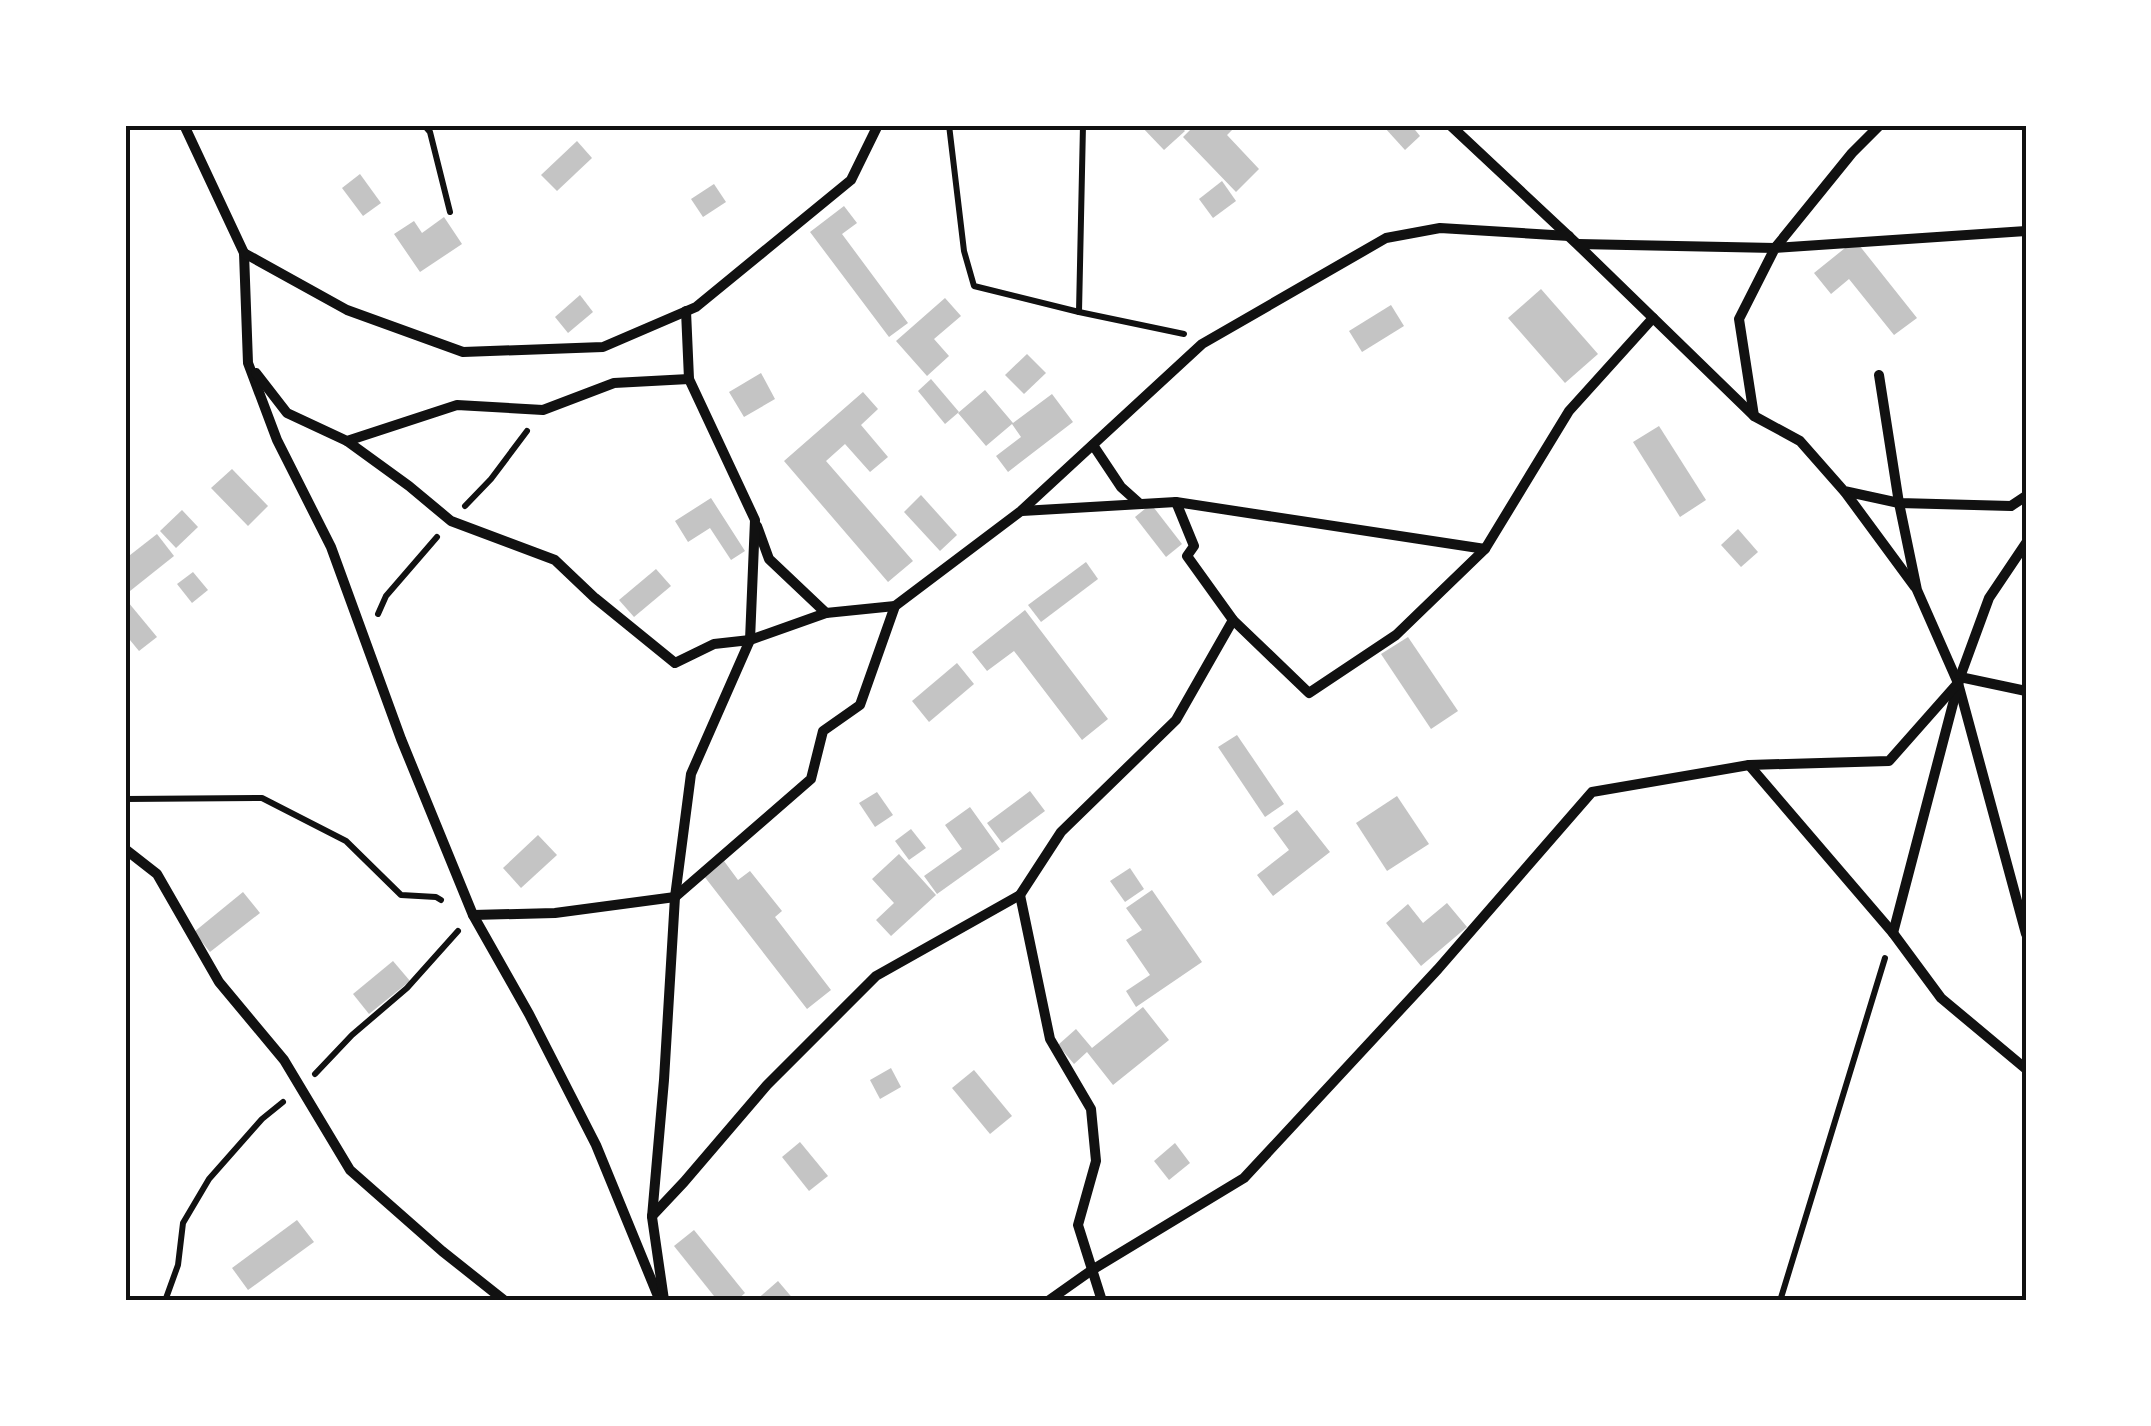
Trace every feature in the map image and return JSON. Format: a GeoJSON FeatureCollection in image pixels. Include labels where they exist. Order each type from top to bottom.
{"type":"FeatureCollection","features":[{"type":"Feature","properties":{"kind":"street"},"geometry":{"type":"LineString","coordinates":[[184,125],[244,253],[248,363],[276,440],[331,547],[401,740],[473,915],[596,1145],[662,1301]]}},
{"type":"Feature","properties":{"kind":"street"},"geometry":{"type":"LineString","coordinates":[[244,253],[347,310],[463,352],[603,348],[696,306],[851,180],[878,125]]}},
{"type":"Feature","properties":{"kind":"street"},"geometry":{"type":"LineString","coordinates":[[1450,125],[1754,416],[1800,441],[1844,491],[1917,590],[1959,680],[2026,934]]}},
{"type":"Feature","properties":{"kind":"street"},"geometry":{"type":"LineString","coordinates":[[1466,141],[1468,125]]}},
{"type":"Feature","properties":{"kind":"street"},"geometry":{"type":"LineString","coordinates":[[1754,416],[1739,318],[1774,248],[1880,125]]}},
{"type":"Feature","properties":{"kind":"street"},"geometry":{"type":"LineString","coordinates":[[248,363],[286,412],[347,441],[450,521],[555,560],[595,598],[675,662],[714,644],[750,640],[826,614],[895,606],[1021,511],[1202,344],[1386,238],[1440,228],[1573,240],[1774,248],[2026,232]]}},
{"type":"Feature","properties":{"kind":"street"},"geometry":{"type":"LineString","coordinates":[[686,311],[689,379],[755,520],[769,559],[826,614]]}},
{"type":"Feature","properties":{"kind":"street"},"geometry":{"type":"LineString","coordinates":[[1176,502],[1194,546],[1187,556],[1234,620],[1309,693],[1396,635],[1484,549],[1570,411],[1652,318]]}},
{"type":"Feature","properties":{"kind":"street"},"geometry":{"type":"LineString","coordinates":[[1879,375],[1898,503],[1917,590]]}},
{"type":"Feature","properties":{"kind":"street"},"geometry":{"type":"LineString","coordinates":[[347,441],[457,405],[543,410],[614,383],[689,379]]}},
{"type":"Feature","properties":{"kind":"street"},"geometry":{"type":"LineString","coordinates":[[1093,444],[1121,487],[1140,504]]}},
{"type":"Feature","properties":{"kind":"street"},"geometry":{"type":"LineString","coordinates":[[1844,491],[1898,503],[2011,506],[2026,496]]}},
{"type":"Feature","properties":{"kind":"street"},"geometry":{"type":"LineString","coordinates":[[1021,511],[1176,502],[1484,549]]}},
{"type":"Feature","properties":{"kind":"street"},"geometry":{"type":"LineString","coordinates":[[662,1301],[652,1216],[674,898],[691,774],[750,640],[755,520]]}},
{"type":"Feature","properties":{"kind":"street"},"geometry":{"type":"LineString","coordinates":[[1893,933],[1959,680],[1989,598],[2026,543]]}},
{"type":"Feature","properties":{"kind":"street"},"geometry":{"type":"LineString","coordinates":[[473,915],[554,913],[674,898],[811,779],[824,731],[860,704],[895,606]]}},
{"type":"Feature","properties":{"kind":"street"},"geometry":{"type":"LineString","coordinates":[[652,1216],[767,1085],[876,976],[1020,895],[1061,832],[1176,720],[1234,620]]}},
{"type":"Feature","properties":{"kind":"street"},"geometry":{"type":"LineString","coordinates":[[1959,680],[2026,690]]}},
{"type":"Feature","properties":{"kind":"street"},"geometry":{"type":"LineString","coordinates":[[1048,1301],[1244,1178],[1438,968],[1592,792],[1750,765],[1889,761],[1959,680]]}},
{"type":"Feature","properties":{"kind":"street"},"geometry":{"type":"LineString","coordinates":[[1750,765],[1893,933],[1941,998],[2026,1068]]}},
{"type":"Feature","properties":{"kind":"street"},"geometry":{"type":"LineString","coordinates":[[125,849],[156,874],[220,982],[284,1060],[350,1170],[505,1301]]}},
{"type":"Feature","properties":{"kind":"street"},"geometry":{"type":"LineString","coordinates":[[1020,895],[1050,1038],[1091,1109],[1096,1161],[1078,1225],[1102,1301]]}},
{"type":"Feature","properties":{"kind":"path"},"geometry":{"type":"LineString","coordinates":[[424,125],[430,132],[450,212]]}},
{"type":"Feature","properties":{"kind":"path"},"geometry":{"type":"LineString","coordinates":[[949,125],[964,250],[974,286],[1182,332],[1202,344]]}},
{"type":"Feature","properties":{"kind":"path"},"geometry":{"type":"LineString","coordinates":[[1079,312],[1083,125]]}},
{"type":"Feature","properties":{"kind":"path"},"geometry":{"type":"LineString","coordinates":[[125,799],[262,798],[346,841],[401,895],[436,897],[473,915]]}},
{"type":"Feature","properties":{"kind":"path"},"geometry":{"type":"LineString","coordinates":[[1780,1301],[1893,933]]}},
{"type":"Feature","properties":{"kind":"building"},"geometry":{"type":"Polygon","coordinates":[[[1140,125],[1179,125],[1185,131],[1164,150],[1140,125]]]}},
{"type":"Feature","properties":{"kind":"building"},"geometry":{"type":"Polygon","coordinates":[[[1195,125],[1237,125],[1227,135],[1259,169],[1236,192],[1183,137],[1195,125]]]}},
{"type":"Feature","properties":{"kind":"building"},"geometry":{"type":"Polygon","coordinates":[[[1411,125],[1420,136],[1405,150],[1385,128],[1411,125]]]}},
{"type":"Feature","properties":{"kind":"building"},"geometry":{"type":"Polygon","coordinates":[[[577,141],[592,158],[557,191],[541,175],[577,141]]]}},
{"type":"Feature","properties":{"kind":"building"},"geometry":{"type":"Polygon","coordinates":[[[360,174],[381,203],[363,216],[342,188],[360,174]]]}},
{"type":"Feature","properties":{"kind":"building"},"geometry":{"type":"Polygon","coordinates":[[[1222,181],[1236,201],[1213,218],[1199,199],[1222,181]]]}},
{"type":"Feature","properties":{"kind":"building"},"geometry":{"type":"Polygon","coordinates":[[[714,184],[726,202],[703,217],[691,199],[714,184]]]}},
{"type":"Feature","properties":{"kind":"building"},"geometry":{"type":"Polygon","coordinates":[[[844,206],[857,223],[842,234],[908,323],[889,337],[810,232],[844,206]]]}},
{"type":"Feature","properties":{"kind":"building"},"geometry":{"type":"Polygon","coordinates":[[[444,217],[462,244],[420,272],[394,234],[414,221],[422,233],[444,217]]]}},
{"type":"Feature","properties":{"kind":"building"},"geometry":{"type":"Polygon","coordinates":[[[1855,240],[1917,318],[1894,335],[1849,279],[1831,294],[1814,273],[1855,240]]]}},
{"type":"Feature","properties":{"kind":"building"},"geometry":{"type":"Polygon","coordinates":[[[1541,289],[1598,354],[1565,383],[1508,318],[1541,289]]]}},
{"type":"Feature","properties":{"kind":"building"},"geometry":{"type":"Polygon","coordinates":[[[580,295],[593,312],[568,333],[555,317],[580,295]]]}},
{"type":"Feature","properties":{"kind":"building"},"geometry":{"type":"Polygon","coordinates":[[[945,298],[961,316],[934,339],[949,356],[927,376],[896,341],[945,298]]]}},
{"type":"Feature","properties":{"kind":"building"},"geometry":{"type":"Polygon","coordinates":[[[1391,305],[1404,326],[1362,352],[1349,331],[1391,305]]]}},
{"type":"Feature","properties":{"kind":"building"},"geometry":{"type":"Polygon","coordinates":[[[1027,354],[1046,373],[1024,394],[1005,375],[1027,354]]]}},
{"type":"Feature","properties":{"kind":"building"},"geometry":{"type":"Polygon","coordinates":[[[761,373],[775,399],[744,417],[729,392],[761,373]]]}},
{"type":"Feature","properties":{"kind":"building"},"geometry":{"type":"Polygon","coordinates":[[[931,379],[959,412],[945,424],[918,391],[931,379]]]}},
{"type":"Feature","properties":{"kind":"building"},"geometry":{"type":"Polygon","coordinates":[[[985,390],[1013,423],[1052,394],[1073,422],[1008,472],[996,456],[1021,437],[1012,424],[986,446],[958,413],[985,390]]]}},
{"type":"Feature","properties":{"kind":"building"},"geometry":{"type":"Polygon","coordinates":[[[863,392],[878,409],[861,425],[888,457],[870,472],[845,444],[826,461],[913,561],[888,582],[784,461],[863,392]]]}},
{"type":"Feature","properties":{"kind":"building"},"geometry":{"type":"Polygon","coordinates":[[[1659,426],[1706,500],[1680,517],[1633,442],[1659,426]]]}},
{"type":"Feature","properties":{"kind":"building"},"geometry":{"type":"Polygon","coordinates":[[[232,469],[268,506],[248,526],[211,488],[232,469]]]}},
{"type":"Feature","properties":{"kind":"building"},"geometry":{"type":"Polygon","coordinates":[[[921,495],[957,535],[940,551],[904,512],[921,495]]]}},
{"type":"Feature","properties":{"kind":"building"},"geometry":{"type":"Polygon","coordinates":[[[711,498],[745,551],[731,560],[710,528],[688,542],[675,521],[711,498]]]}},
{"type":"Feature","properties":{"kind":"building"},"geometry":{"type":"Polygon","coordinates":[[[1151,504],[1182,544],[1166,557],[1135,517],[1151,504]]]}},
{"type":"Feature","properties":{"kind":"building"},"geometry":{"type":"Polygon","coordinates":[[[182,510],[198,527],[176,548],[160,531],[182,510]]]}},
{"type":"Feature","properties":{"kind":"building"},"geometry":{"type":"Polygon","coordinates":[[[1738,529],[1758,552],[1741,567],[1721,545],[1738,529]]]}},
{"type":"Feature","properties":{"kind":"building"},"geometry":{"type":"Polygon","coordinates":[[[157,534],[174,556],[125,595],[125,559],[157,534]]]}},
{"type":"Feature","properties":{"kind":"building"},"geometry":{"type":"Polygon","coordinates":[[[1086,562],[1098,579],[1041,622],[1028,605],[1086,562]]]}},
{"type":"Feature","properties":{"kind":"building"},"geometry":{"type":"Polygon","coordinates":[[[656,569],[671,586],[634,617],[619,600],[656,569]]]}},
{"type":"Feature","properties":{"kind":"building"},"geometry":{"type":"Polygon","coordinates":[[[193,572],[208,590],[192,603],[177,584],[193,572]]]}},
{"type":"Feature","properties":{"kind":"building"},"geometry":{"type":"Polygon","coordinates":[[[128,602],[157,637],[139,651],[125,634],[128,602]]]}},
{"type":"Feature","properties":{"kind":"building"},"geometry":{"type":"Polygon","coordinates":[[[1025,610],[1108,719],[1082,740],[1014,651],[987,671],[972,652],[1025,610]]]}},
{"type":"Feature","properties":{"kind":"building"},"geometry":{"type":"Polygon","coordinates":[[[1408,637],[1458,711],[1431,729],[1381,654],[1408,637]]]}},
{"type":"Feature","properties":{"kind":"building"},"geometry":{"type":"Polygon","coordinates":[[[957,663],[974,684],[929,722],[912,701],[957,663]]]}},
{"type":"Feature","properties":{"kind":"building"},"geometry":{"type":"Polygon","coordinates":[[[1237,735],[1284,804],[1265,817],[1218,747],[1237,735]]]}},
{"type":"Feature","properties":{"kind":"building"},"geometry":{"type":"Polygon","coordinates":[[[1030,791],[1045,811],[1002,843],[987,823],[1030,791]]]}},
{"type":"Feature","properties":{"kind":"building"},"geometry":{"type":"Polygon","coordinates":[[[877,792],[893,815],[875,827],[859,803],[877,792]]]}},
{"type":"Feature","properties":{"kind":"building"},"geometry":{"type":"Polygon","coordinates":[[[1397,796],[1429,844],[1387,871],[1356,823],[1397,796]]]}},
{"type":"Feature","properties":{"kind":"building"},"geometry":{"type":"Polygon","coordinates":[[[970,807],[1000,849],[937,894],[924,876],[962,849],[945,825],[970,807]]]}},
{"type":"Feature","properties":{"kind":"building"},"geometry":{"type":"Polygon","coordinates":[[[1297,810],[1330,852],[1273,896],[1257,875],[1289,850],[1273,828],[1297,810]]]}},
{"type":"Feature","properties":{"kind":"building"},"geometry":{"type":"Polygon","coordinates":[[[911,829],[926,848],[909,860],[895,841],[911,829]]]}},
{"type":"Feature","properties":{"kind":"building"},"geometry":{"type":"Polygon","coordinates":[[[538,835],[557,855],[521,888],[503,868],[538,835]]]}},
{"type":"Feature","properties":{"kind":"building"},"geometry":{"type":"Polygon","coordinates":[[[899,854],[936,895],[891,936],[876,920],[894,903],[872,879],[899,854]]]}},
{"type":"Feature","properties":{"kind":"building"},"geometry":{"type":"Polygon","coordinates":[[[724,861],[738,880],[750,871],[782,911],[775,917],[831,990],[807,1009],[704,876],[724,861]]]}},
{"type":"Feature","properties":{"kind":"building"},"geometry":{"type":"Polygon","coordinates":[[[1130,868],[1144,889],[1125,902],[1110,881],[1130,868]]]}},
{"type":"Feature","properties":{"kind":"building"},"geometry":{"type":"Polygon","coordinates":[[[1152,890],[1202,962],[1136,1007],[1126,991],[1150,975],[1126,940],[1142,930],[1126,908],[1152,890]]]}},
{"type":"Feature","properties":{"kind":"building"},"geometry":{"type":"Polygon","coordinates":[[[243,892],[260,913],[210,952],[194,932],[243,892]]]}},
{"type":"Feature","properties":{"kind":"building"},"geometry":{"type":"Polygon","coordinates":[[[1447,903],[1467,927],[1421,966],[1386,923],[1408,904],[1423,923],[1447,903]]]}},
{"type":"Feature","properties":{"kind":"building"},"geometry":{"type":"Polygon","coordinates":[[[393,961],[410,981],[369,1014],[353,994],[393,961]]]}},
{"type":"Feature","properties":{"kind":"building"},"geometry":{"type":"Polygon","coordinates":[[[1143,1007],[1169,1040],[1113,1085],[1087,1052],[1074,1064],[1058,1045],[1076,1029],[1092,1048],[1143,1007]]]}},
{"type":"Feature","properties":{"kind":"building"},"geometry":{"type":"Polygon","coordinates":[[[891,1068],[901,1087],[880,1099],[870,1080],[891,1068]]]}},
{"type":"Feature","properties":{"kind":"building"},"geometry":{"type":"Polygon","coordinates":[[[974,1070],[1012,1116],[990,1134],[952,1088],[974,1070]]]}},
{"type":"Feature","properties":{"kind":"building"},"geometry":{"type":"Polygon","coordinates":[[[800,1142],[828,1176],[809,1191],[782,1157],[800,1142]]]}},
{"type":"Feature","properties":{"kind":"building"},"geometry":{"type":"Polygon","coordinates":[[[1175,1143],[1190,1163],[1169,1180],[1154,1161],[1175,1143]]]}},
{"type":"Feature","properties":{"kind":"building"},"geometry":{"type":"Polygon","coordinates":[[[297,1220],[314,1242],[248,1290],[232,1268],[297,1220]]]}},
{"type":"Feature","properties":{"kind":"building"},"geometry":{"type":"Polygon","coordinates":[[[694,1230],[745,1293],[736,1301],[718,1301],[674,1246],[694,1230]]]}},
{"type":"Feature","properties":{"kind":"building"},"geometry":{"type":"Polygon","coordinates":[[[778,1281],[795,1301],[755,1301],[778,1281]]]}}]}
